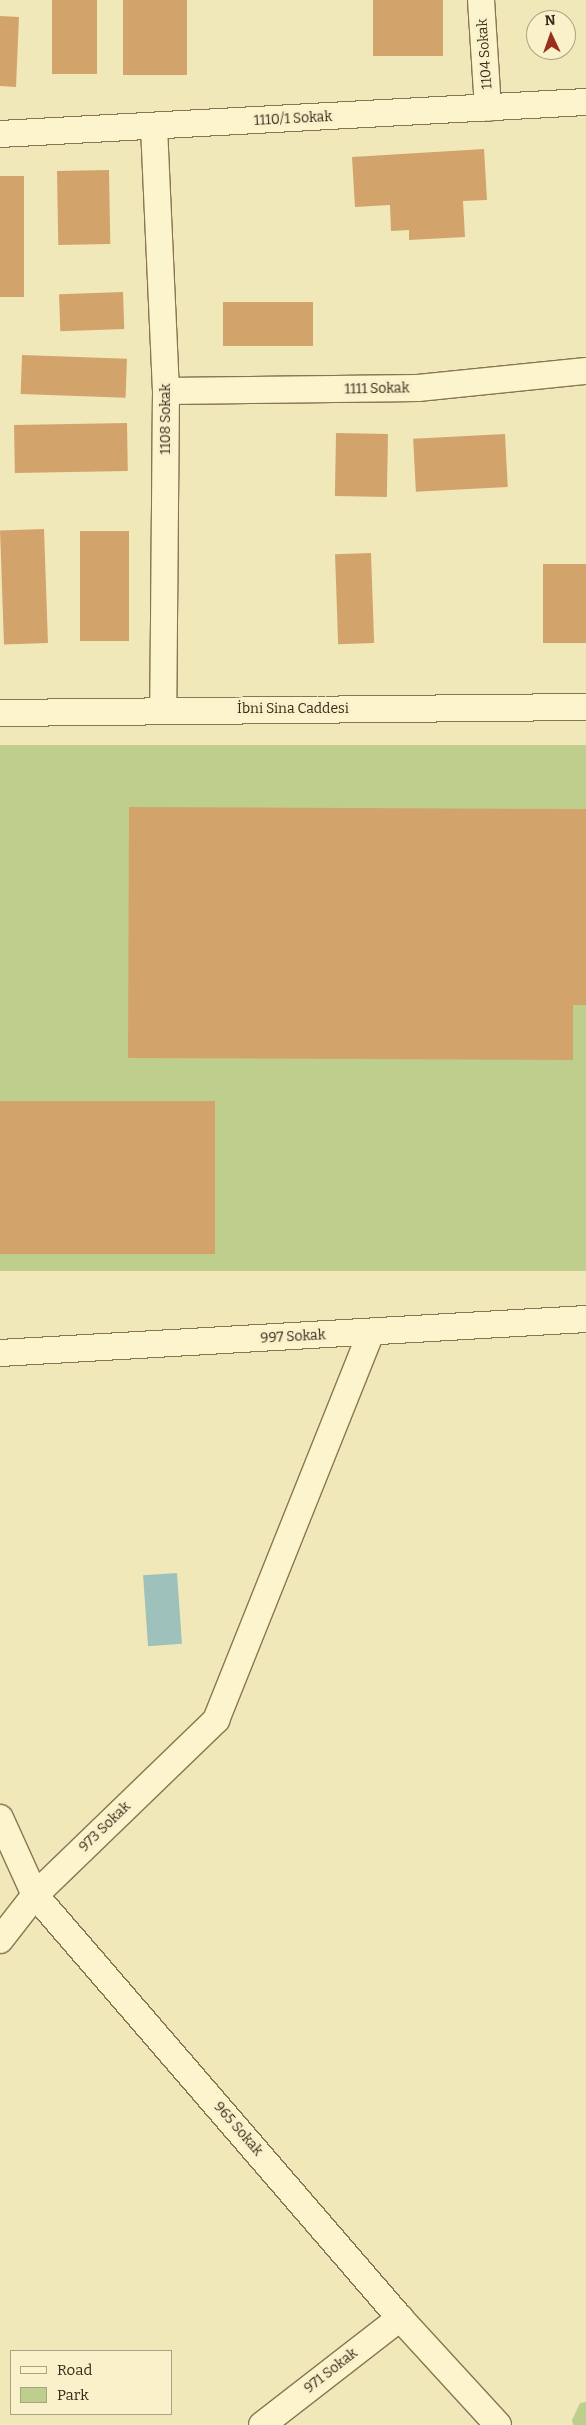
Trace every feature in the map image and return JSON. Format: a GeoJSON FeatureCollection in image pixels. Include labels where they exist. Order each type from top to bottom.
{"type":"FeatureCollection","features":[{"type":"Feature","properties":{"kind":"street","name":"1104 Sokak"},"geometry":{"type":"LineString","coordinates":[[481,0],[488,108]]}},
{"type":"Feature","properties":{"kind":"street","name":"1110/1 Sokak"},"geometry":{"type":"LineString","coordinates":[[0,134],[586,102]]}},
{"type":"Feature","properties":{"kind":"street","name":"1108 Sokak"},"geometry":{"type":"LineString","coordinates":[[154,127],[166,391],[163,710]]}},
{"type":"Feature","properties":{"kind":"street","name":"1111 Sokak"},"geometry":{"type":"LineString","coordinates":[[166,391],[418,388],[586,372]]}},
{"type":"Feature","properties":{"kind":"street","name":"İbni Sina Caddesi"},"geometry":{"type":"LineString","coordinates":[[0,713],[586,707]]}},
{"type":"Feature","properties":{"kind":"street","name":"997 Sokak"},"geometry":{"type":"LineString","coordinates":[[0,1353],[586,1319]]}},
{"type":"Feature","properties":{"kind":"street","name":"973 Sokak"},"geometry":{"type":"LineString","coordinates":[[0,1940],[35,1895],[216,1720],[370,1333]]}},
{"type":"Feature","properties":{"kind":"street","name":"965 Sokak"},"geometry":{"type":"LineString","coordinates":[[0,1818],[35,1895],[400,2318],[498,2425]]}},
{"type":"Feature","properties":{"kind":"street","name":"971 Sokak"},"geometry":{"type":"LineString","coordinates":[[262,2425],[400,2318]]}},
{"type":"Feature","properties":{"kind":"green space"},"geometry":{"type":"Polygon","coordinates":[[[0,745],[586,745],[586,1271],[0,1271],[0,745]]]}},
{"type":"Feature","properties":{"kind":"green space"},"geometry":{"type":"Polygon","coordinates":[[[586,2402],[586,2425],[573,2425],[572,2420],[580,2403],[586,2402]]]}},
{"type":"Feature","properties":{"kind":"water"},"geometry":{"type":"Polygon","coordinates":[[[177,1573],[182,1644],[148,1646],[143,1575],[177,1573]]]}},
{"type":"Feature","properties":{"kind":"building"},"geometry":{"type":"Polygon","coordinates":[[[52,0],[97,0],[97,74],[52,74],[52,0]]]}},
{"type":"Feature","properties":{"kind":"building"},"geometry":{"type":"Polygon","coordinates":[[[123,0],[187,0],[187,75],[123,75],[123,0]]]}},
{"type":"Feature","properties":{"kind":"building"},"geometry":{"type":"Polygon","coordinates":[[[373,0],[443,0],[443,56],[373,56],[373,0]]]}},
{"type":"Feature","properties":{"kind":"building"},"geometry":{"type":"Polygon","coordinates":[[[0,16],[19,17],[16,87],[0,86],[0,16]]]}},
{"type":"Feature","properties":{"kind":"building"},"geometry":{"type":"Polygon","coordinates":[[[484,149],[487,200],[463,201],[465,237],[409,240],[409,230],[391,231],[390,205],[355,207],[352,157],[484,149]]]}},
{"type":"Feature","properties":{"kind":"building"},"geometry":{"type":"Polygon","coordinates":[[[109,170],[110,244],[58,245],[57,171],[109,170]]]}},
{"type":"Feature","properties":{"kind":"building"},"geometry":{"type":"Polygon","coordinates":[[[0,176],[24,176],[24,297],[0,297],[0,176]]]}},
{"type":"Feature","properties":{"kind":"building"},"geometry":{"type":"Polygon","coordinates":[[[123,292],[124,329],[60,331],[59,294],[123,292]]]}},
{"type":"Feature","properties":{"kind":"building"},"geometry":{"type":"Polygon","coordinates":[[[223,302],[313,302],[313,346],[223,346],[223,302]]]}},
{"type":"Feature","properties":{"kind":"building"},"geometry":{"type":"Polygon","coordinates":[[[22,355],[127,359],[126,398],[21,394],[22,355]]]}},
{"type":"Feature","properties":{"kind":"building"},"geometry":{"type":"Polygon","coordinates":[[[127,423],[128,471],[15,473],[14,425],[127,423]]]}},
{"type":"Feature","properties":{"kind":"building"},"geometry":{"type":"Polygon","coordinates":[[[336,433],[388,434],[387,497],[335,496],[336,433]]]}},
{"type":"Feature","properties":{"kind":"building"},"geometry":{"type":"Polygon","coordinates":[[[505,434],[508,487],[416,492],[413,439],[505,434]]]}},
{"type":"Feature","properties":{"kind":"building"},"geometry":{"type":"Polygon","coordinates":[[[44,529],[48,643],[4,644],[0,531],[44,529]]]}},
{"type":"Feature","properties":{"kind":"building"},"geometry":{"type":"Polygon","coordinates":[[[80,531],[129,531],[129,641],[80,641],[80,531]]]}},
{"type":"Feature","properties":{"kind":"building"},"geometry":{"type":"Polygon","coordinates":[[[371,553],[374,643],[338,644],[335,554],[371,553]]]}},
{"type":"Feature","properties":{"kind":"building"},"geometry":{"type":"Polygon","coordinates":[[[543,564],[586,564],[586,643],[543,643],[543,564]]]}},
{"type":"Feature","properties":{"kind":"building"},"geometry":{"type":"Polygon","coordinates":[[[129,807],[586,809],[586,1005],[573,1005],[573,1060],[128,1058],[129,807]]]}},
{"type":"Feature","properties":{"kind":"building"},"geometry":{"type":"Polygon","coordinates":[[[0,1101],[215,1101],[215,1254],[0,1254],[0,1101]]]}}]}
